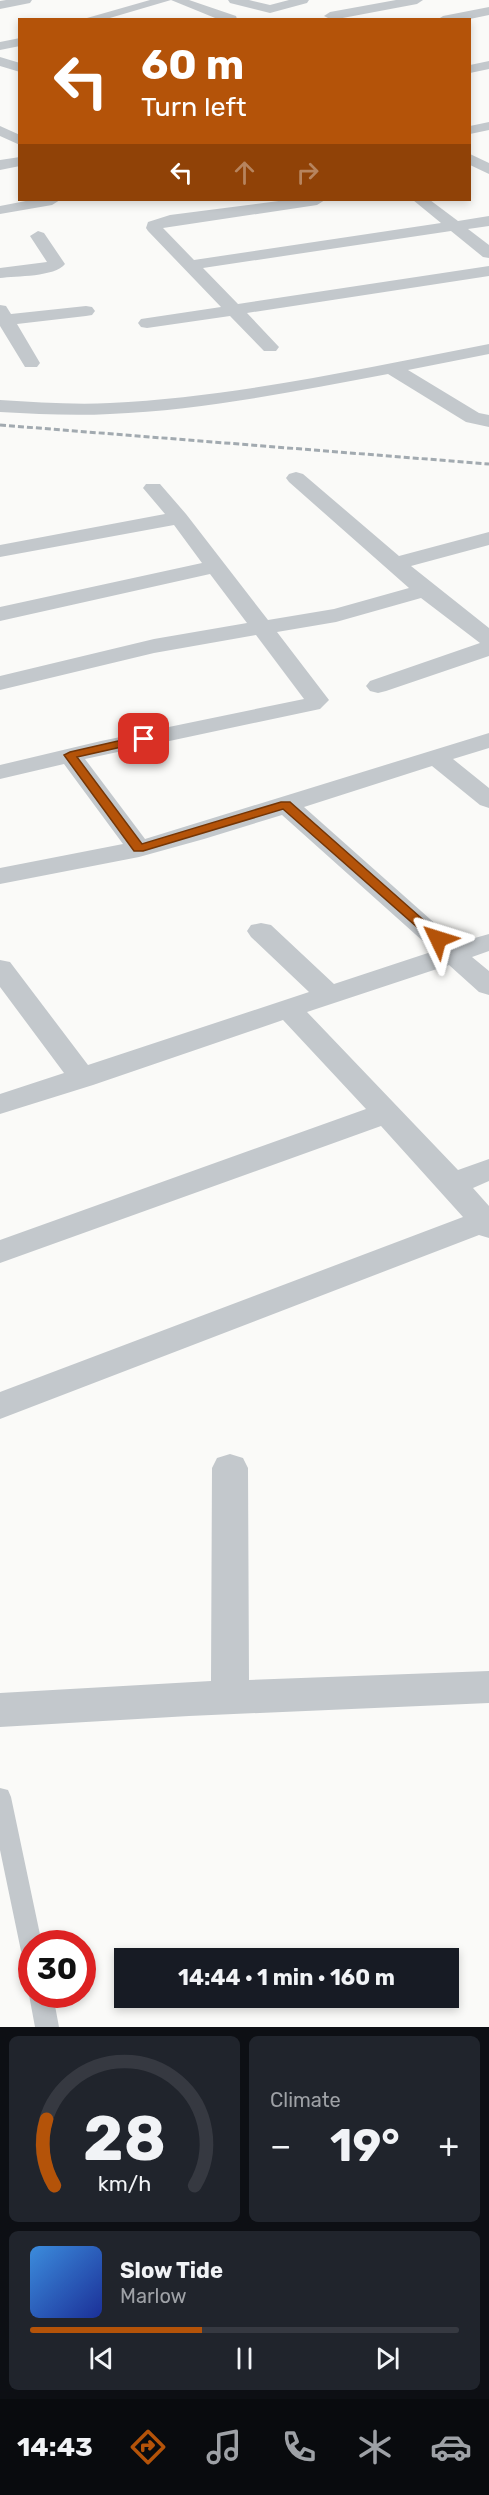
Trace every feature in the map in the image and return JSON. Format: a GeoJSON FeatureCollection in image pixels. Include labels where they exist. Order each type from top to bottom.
{"type":"FeatureCollection","features":[{"type":"Feature","properties":{"kind":"street"},"geometry":{"type":"LineString","coordinates":[[0,5],[26,0]]}},
{"type":"Feature","properties":{"kind":"street"},"geometry":{"type":"LineString","coordinates":[[94,18],[165,0]]}},
{"type":"Feature","properties":{"kind":"street"},"geometry":{"type":"LineString","coordinates":[[177,0],[226,18]]}},
{"type":"Feature","properties":{"kind":"street"},"geometry":{"type":"LineString","coordinates":[[234,0],[270,9]]}},
{"type":"Feature","properties":{"kind":"street"},"geometry":{"type":"LineString","coordinates":[[233,18],[303,0]]}},
{"type":"Feature","properties":{"kind":"street"},"geometry":{"type":"LineString","coordinates":[[329,14],[417,0]]}},
{"type":"Feature","properties":{"kind":"street"},"geometry":{"type":"LineString","coordinates":[[471,19],[489,11]]}},
{"type":"Feature","properties":{"kind":"street"},"geometry":{"type":"LineString","coordinates":[[0,46],[18,42]]}},
{"type":"Feature","properties":{"kind":"street"},"geometry":{"type":"LineString","coordinates":[[0,61],[18,67]]}},
{"type":"Feature","properties":{"kind":"street"},"geometry":{"type":"LineString","coordinates":[[471,69],[489,65]]}},
{"type":"Feature","properties":{"kind":"street"},"geometry":{"type":"LineString","coordinates":[[0,125],[18,121]]}},
{"type":"Feature","properties":{"kind":"street"},"geometry":{"type":"LineString","coordinates":[[471,130],[489,126]]}},
{"type":"Feature","properties":{"kind":"street"},"geometry":{"type":"LineString","coordinates":[[0,130],[18,140]]}},
{"type":"Feature","properties":{"kind":"street"},"geometry":{"type":"LineString","coordinates":[[471,160],[486,175]]}},
{"type":"Feature","properties":{"kind":"street"},"geometry":{"type":"LineString","coordinates":[[0,165],[18,161]]}},
{"type":"Feature","properties":{"kind":"street"},"geometry":{"type":"LineString","coordinates":[[3,210],[47,201]]}},
{"type":"Feature","properties":{"kind":"street"},"geometry":{"type":"LineString","coordinates":[[270,347],[154,228],[154,225],[260,203],[298,201]]}},
{"type":"Feature","properties":{"kind":"street"},"geometry":{"type":"LineString","coordinates":[[422,201],[489,253]]}},
{"type":"Feature","properties":{"kind":"street"},"geometry":{"type":"LineString","coordinates":[[191,265],[489,221]]}},
{"type":"Feature","properties":{"kind":"street"},"geometry":{"type":"LineString","coordinates":[[0,273],[46,268],[57,264],[38,236]]}},
{"type":"Feature","properties":{"kind":"street"},"geometry":{"type":"LineString","coordinates":[[147,323],[489,270]]}},
{"type":"Feature","properties":{"kind":"street"},"geometry":{"type":"LineString","coordinates":[[31,363],[2,317],[86,311]]}},
{"type":"Feature","properties":{"kind":"street"},"geometry":{"type":"LineString","coordinates":[[0,406],[68,409],[122,408],[260,391],[489,349]]}},
{"type":"Feature","properties":{"kind":"street"},"geometry":{"type":"LineString","coordinates":[[391,368],[473,418],[489,421]]}},
{"type":"Feature","properties":{"kind":"street"},"geometry":{"type":"LineString","coordinates":[[296,478],[425,590],[489,639]]}},
{"type":"Feature","properties":{"kind":"street"},"geometry":{"type":"LineString","coordinates":[[4,763],[70,755],[312,704],[317,700],[314,693],[179,518],[153,488]]}},
{"type":"Feature","properties":{"kind":"street"},"geometry":{"type":"LineString","coordinates":[[0,551],[179,518]]}},
{"type":"Feature","properties":{"kind":"street"},"geometry":{"type":"LineString","coordinates":[[395,564],[489,538]]}},
{"type":"Feature","properties":{"kind":"street"},"geometry":{"type":"LineString","coordinates":[[0,614],[215,566]]}},
{"type":"Feature","properties":{"kind":"street"},"geometry":{"type":"LineString","coordinates":[[0,683],[154,646],[336,615],[425,590]]}},
{"type":"Feature","properties":{"kind":"street"},"geometry":{"type":"LineString","coordinates":[[466,621],[489,615]]}},
{"type":"Feature","properties":{"kind":"street"},"geometry":{"type":"LineString","coordinates":[[378,686],[489,648]]}},
{"type":"Feature","properties":{"kind":"street"},"geometry":{"type":"LineString","coordinates":[[0,876],[139,849],[489,740]]}},
{"type":"Feature","properties":{"kind":"street"},"geometry":{"type":"LineString","coordinates":[[70,755],[139,849]]}},
{"type":"Feature","properties":{"kind":"street"},"geometry":{"type":"LineString","coordinates":[[435,757],[489,800]]}},
{"type":"Feature","properties":{"kind":"street"},"geometry":{"type":"LineString","coordinates":[[286,805],[489,986]]}},
{"type":"Feature","properties":{"kind":"street"},"geometry":{"type":"LineString","coordinates":[[261,931],[329,995]]}},
{"type":"Feature","properties":{"kind":"street"},"geometry":{"type":"LineString","coordinates":[[0,1104],[489,942]]}},
{"type":"Feature","properties":{"kind":"street"},"geometry":{"type":"LineString","coordinates":[[2,975],[82,1078]]}},
{"type":"Feature","properties":{"kind":"street"},"geometry":{"type":"LineString","coordinates":[[0,1406],[487,1224],[453,1184],[288,1008]]}},
{"type":"Feature","properties":{"kind":"street"},"geometry":{"type":"LineString","coordinates":[[0,1252],[386,1113]]}},
{"type":"Feature","properties":{"kind":"street"},"geometry":{"type":"LineString","coordinates":[[453,1184],[489,1169]]}},
{"type":"Feature","properties":{"kind":"street"},"geometry":{"type":"LineString","coordinates":[[230,1468],[230,1697]]}},
{"type":"Feature","properties":{"kind":"street"},"geometry":{"type":"LineString","coordinates":[[0,1710],[230,1697],[489,1687]]}},
{"type":"Feature","properties":{"kind":"lane"},"geometry":{"type":"LineString","coordinates":[[0,1797],[28,1930]]}},
{"type":"Feature","properties":{"kind":"lane"},"geometry":{"type":"LineString","coordinates":[[43,2008],[47,2027]]}},
{"type":"Feature","properties":{"kind":"railway"},"geometry":{"type":"LineString","coordinates":[[0,425],[489,464]]}},
{"type":"Feature","properties":{"kind":"route"},"geometry":{"type":"LineString","coordinates":[[144,739],[70,755],[139,849],[286,805],[438,939]]}}]}
